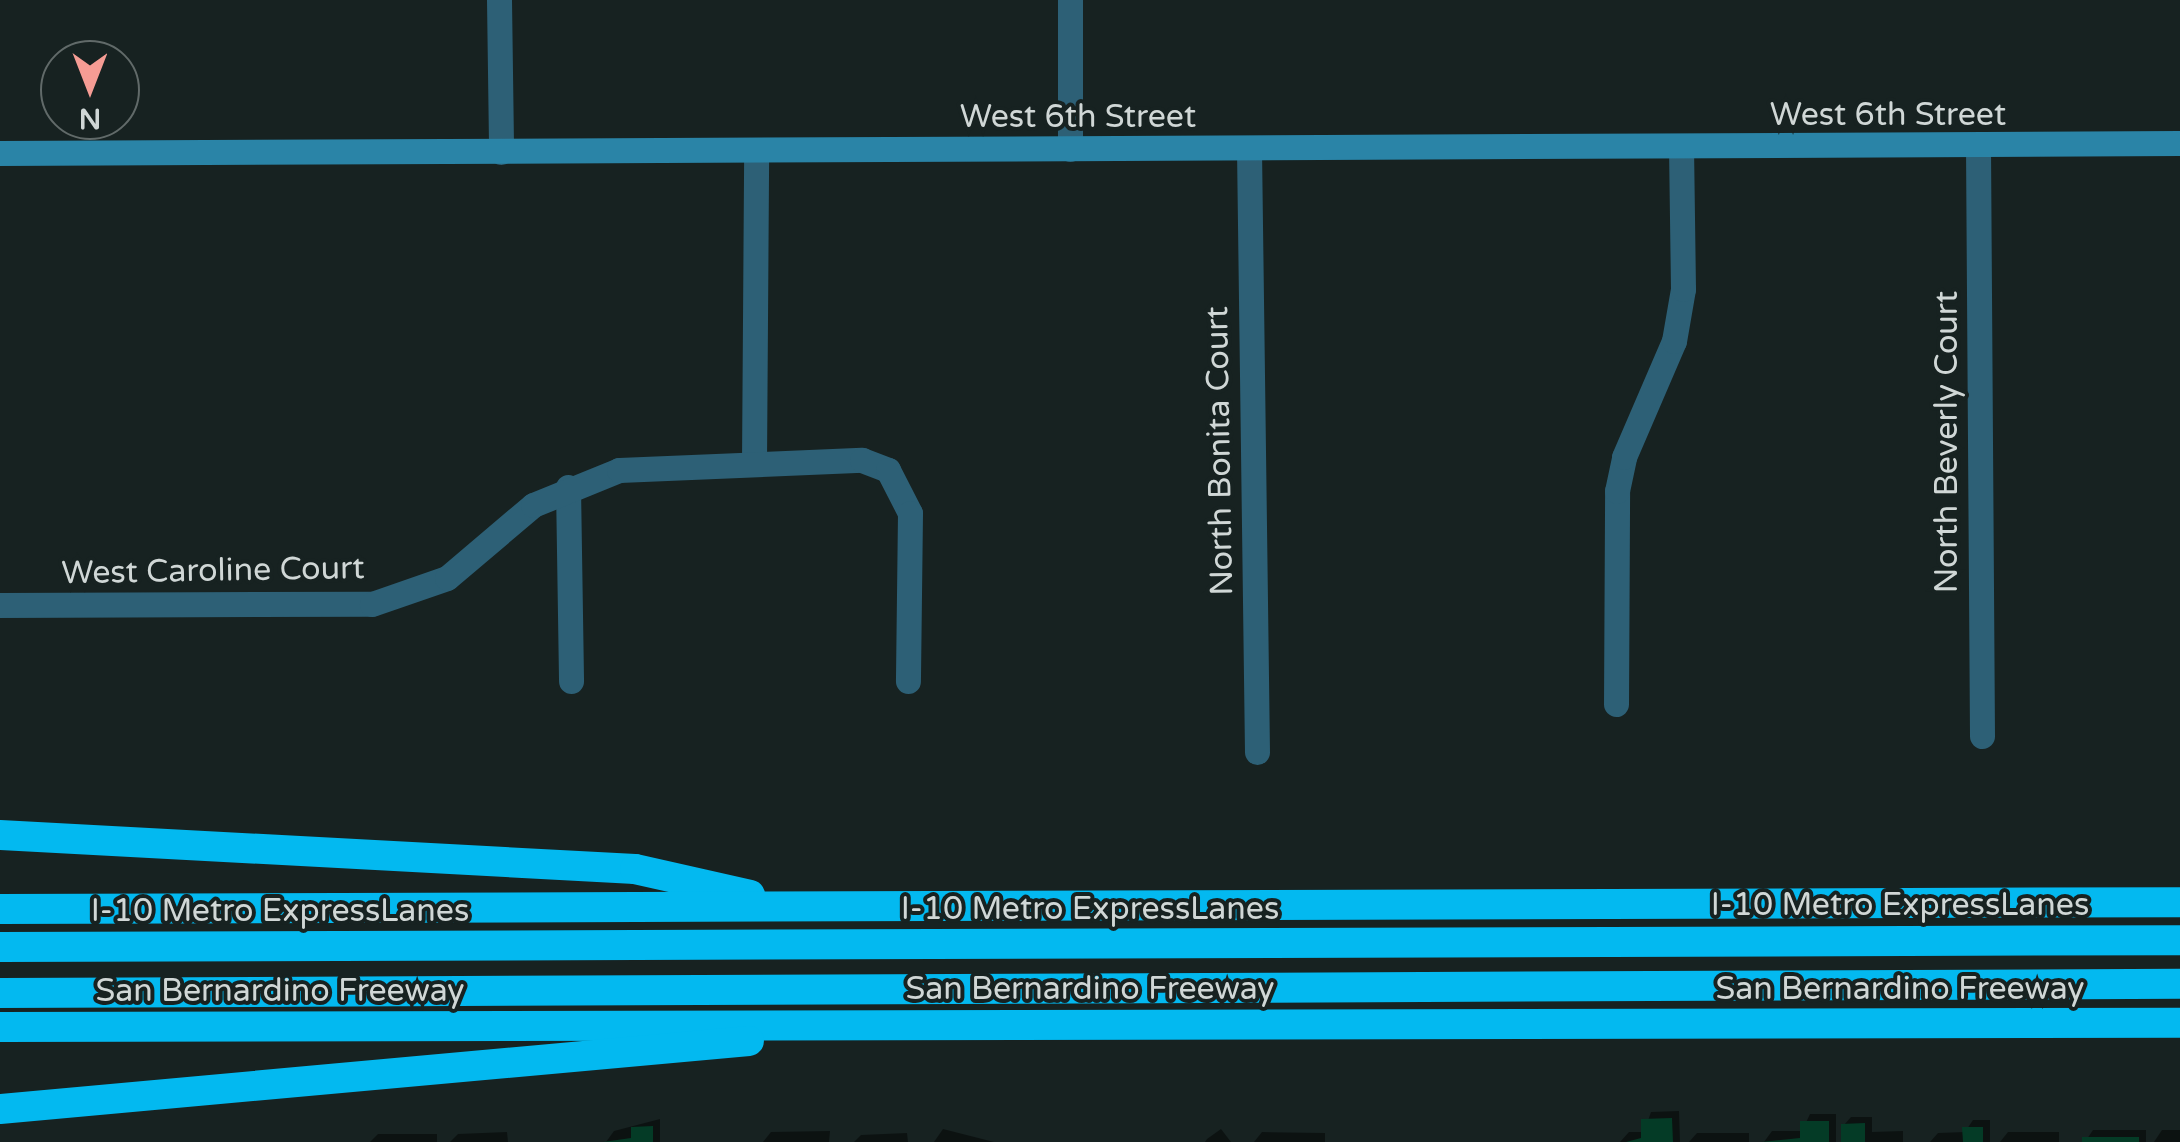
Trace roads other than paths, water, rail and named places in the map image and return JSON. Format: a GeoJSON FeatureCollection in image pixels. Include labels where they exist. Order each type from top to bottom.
{"type":"FeatureCollection","features":[{"type":"Feature","properties":{"kind":"highway"},"geometry":{"type":"LineString","coordinates":[[0,834],[635,870],[807,907]]}},
{"type":"Feature","properties":{"kind":"highway"},"geometry":{"type":"LineString","coordinates":[[0,909],[2180,902]]}},
{"type":"Feature","properties":{"kind":"highway","name":"I-10 Metro ExpressLanes"},"geometry":{"type":"LineString","coordinates":[[0,948],[2180,940]]}},
{"type":"Feature","properties":{"kind":"highway"},"geometry":{"type":"LineString","coordinates":[[0,993],[2180,984]]}},
{"type":"Feature","properties":{"kind":"highway","name":"San Bernardino Freeway"},"geometry":{"type":"LineString","coordinates":[[0,1026],[2180,1023]]}},
{"type":"Feature","properties":{"kind":"highway"},"geometry":{"type":"LineString","coordinates":[[0,1109],[552,1064],[901,1024]]}},
{"type":"Feature","properties":{"kind":"street"},"geometry":{"type":"LineString","coordinates":[[499,0],[501,152]]}},
{"type":"Feature","properties":{"kind":"street"},"geometry":{"type":"LineString","coordinates":[[1070,0],[1070,149]]}},
{"type":"Feature","properties":{"kind":"street","name":"North Beverly Court"},"geometry":{"type":"LineString","coordinates":[[1978,147],[1982,736]]}},
{"type":"Feature","properties":{"kind":"street","name":"West 6th Street"},"geometry":{"type":"LineString","coordinates":[[0,153],[2172,147]]}},
{"type":"Feature","properties":{"kind":"street"},"geometry":{"type":"LineString","coordinates":[[1616,704],[1617,492],[1624,457],[1674,342],[1683,289],[1682,148]]}},
{"type":"Feature","properties":{"kind":"street","name":"North Bonita Court"},"geometry":{"type":"LineString","coordinates":[[1249,149],[1257,752]]}},
{"type":"Feature","properties":{"kind":"street"},"geometry":{"type":"LineString","coordinates":[[754,463],[756,150]]}},
{"type":"Feature","properties":{"kind":"street","name":"West Caroline Court"},"geometry":{"type":"LineString","coordinates":[[0,605],[372,604],[447,578],[533,505],[568,486],[619,470],[862,460],[888,470],[902,486],[910,513],[908,681]]}},
{"type":"Feature","properties":{"kind":"street"},"geometry":{"type":"LineString","coordinates":[[568,486],[571,681]]}}]}
